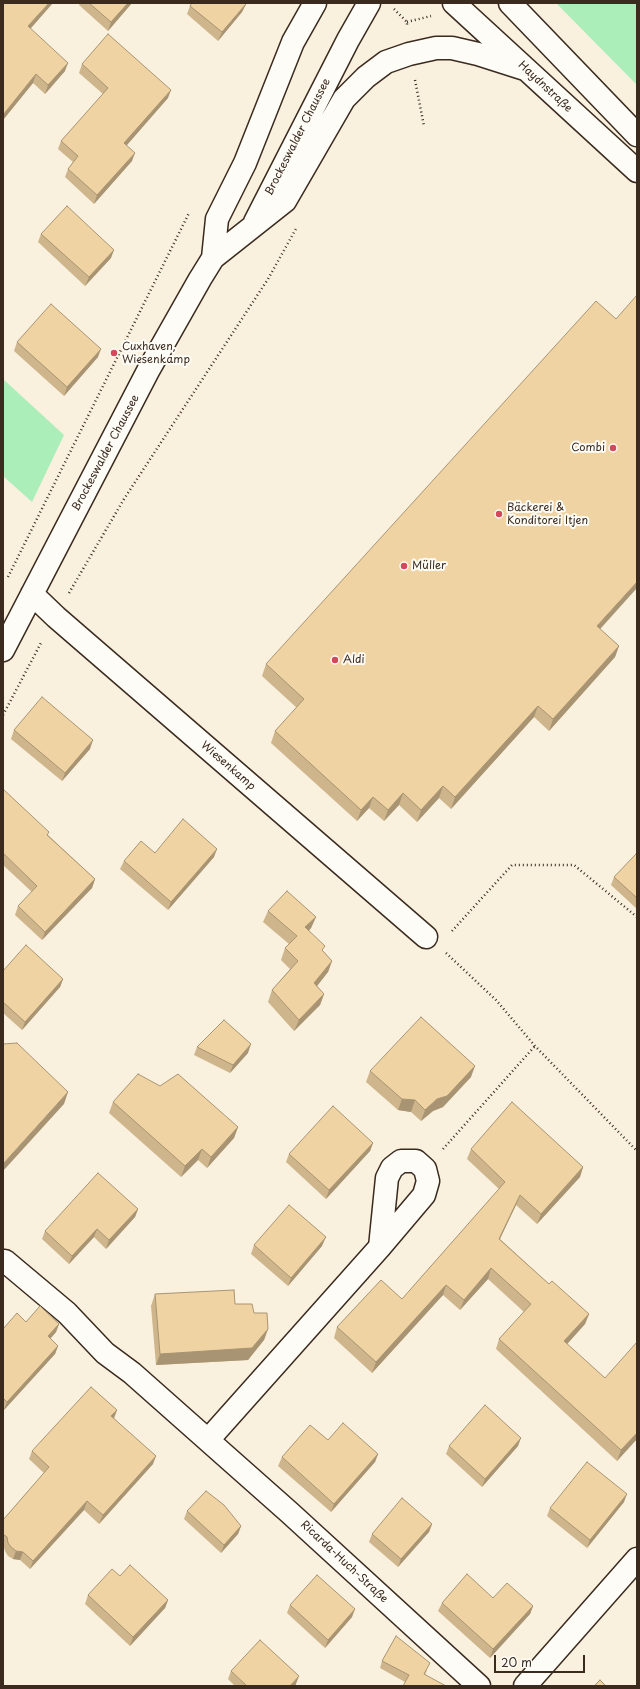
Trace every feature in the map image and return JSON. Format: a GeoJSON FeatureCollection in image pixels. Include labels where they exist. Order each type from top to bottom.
{"type":"FeatureCollection","features":[{"type":"Feature","properties":{"kind":"street","name":"Brockeswalder Chaussee"},"geometry":{"type":"LineString","coordinates":[[213,258],[218,219],[253,143],[293,42],[315,3]]}},
{"type":"Feature","properties":{"kind":"street","name":"Brockeswalder Chaussee"},"geometry":{"type":"LineString","coordinates":[[3,650],[149,369],[213,258],[252,226],[348,40],[369,3]]}},
{"type":"Feature","properties":{"kind":"street"},"geometry":{"type":"LineString","coordinates":[[510,3],[637,135]]}},
{"type":"Feature","properties":{"kind":"street","name":"Haydnstraße"},"geometry":{"type":"LineString","coordinates":[[444,6],[525,69],[637,171]]}},
{"type":"Feature","properties":{"kind":"street"},"geometry":{"type":"LineString","coordinates":[[252,226],[285,201],[344,99],[366,77],[386,62],[409,54],[436,48],[452,48],[478,54],[525,69]]}},
{"type":"Feature","properties":{"kind":"street","name":"Wiesenkamp"},"geometry":{"type":"LineString","coordinates":[[32,594],[56,617],[426,937]]}},
{"type":"Feature","properties":{"kind":"street"},"geometry":{"type":"LineString","coordinates":[[208,1440],[380,1247]]}},
{"type":"Feature","properties":{"kind":"street","name":"Ricarda-Huch-Straße"},"geometry":{"type":"LineString","coordinates":[[5,1261],[67,1313],[105,1353],[132,1373],[290,1513],[479,1686]]}},
{"type":"Feature","properties":{"kind":"street"},"geometry":{"type":"LineString","coordinates":[[525,1686],[637,1559]]}},
{"type":"Feature","properties":{"kind":"path"},"geometry":{"type":"LineString","coordinates":[[392,8],[407,22],[430,17],[444,6]]}},
{"type":"Feature","properties":{"kind":"path"},"geometry":{"type":"LineString","coordinates":[[414,75],[424,126]]}},
{"type":"Feature","properties":{"kind":"path"},"geometry":{"type":"LineString","coordinates":[[6,580],[191,209]]}},
{"type":"Feature","properties":{"kind":"path"},"geometry":{"type":"LineString","coordinates":[[3,715],[56,617],[124,499],[268,279],[297,226]]}},
{"type":"Feature","properties":{"kind":"path"},"geometry":{"type":"LineString","coordinates":[[449,935],[512,865],[574,865],[637,917]]}},
{"type":"Feature","properties":{"kind":"path"},"geometry":{"type":"LineString","coordinates":[[448,954],[496,1000],[534,1046],[637,1152]]}},
{"type":"Feature","properties":{"kind":"path"},"geometry":{"type":"LineString","coordinates":[[442,1150],[534,1046]]}},
{"type":"Feature","properties":{"kind":"green space"},"geometry":{"type":"Polygon","coordinates":[[[556,3],[637,3],[637,85],[556,3]]]}},
{"type":"Feature","properties":{"kind":"green space"},"geometry":{"type":"Polygon","coordinates":[[[3,379],[64,435],[32,502],[3,476],[3,379]]]}},
{"type":"Feature","properties":{"kind":"building"},"geometry":{"type":"Polygon","coordinates":[[[3,3],[49,3],[28,26],[68,63],[48,85],[36,74],[3,115],[3,3]]]}},
{"type":"Feature","properties":{"kind":"building"},"geometry":{"type":"Polygon","coordinates":[[[89,3],[128,3],[111,22],[89,3]]]}},
{"type":"Feature","properties":{"kind":"building"},"geometry":{"type":"Polygon","coordinates":[[[192,3],[246,4],[222,32],[190,6],[192,3]]]}},
{"type":"Feature","properties":{"kind":"building"},"geometry":{"type":"Polygon","coordinates":[[[108,34],[171,90],[124,143],[135,153],[97,195],[68,169],[78,156],[61,141],[108,88],[82,64],[108,34]]]}},
{"type":"Feature","properties":{"kind":"building"},"geometry":{"type":"Polygon","coordinates":[[[67,206],[114,250],[89,277],[41,234],[67,206]]]}},
{"type":"Feature","properties":{"kind":"building"},"geometry":{"type":"Polygon","coordinates":[[[637,295],[637,582],[597,626],[619,646],[553,719],[538,706],[455,797],[443,786],[421,810],[403,793],[388,810],[373,797],[361,810],[275,731],[304,699],[266,664],[596,301],[616,319],[637,295]]]}},
{"type":"Feature","properties":{"kind":"building"},"geometry":{"type":"Polygon","coordinates":[[[51,304],[101,349],[67,387],[17,342],[51,304]]]}},
{"type":"Feature","properties":{"kind":"building"},"geometry":{"type":"Polygon","coordinates":[[[42,697],[93,740],[65,773],[14,730],[42,697]]]}},
{"type":"Feature","properties":{"kind":"building"},"geometry":{"type":"Polygon","coordinates":[[[3,789],[49,832],[47,835],[95,879],[45,932],[18,906],[37,886],[3,853],[3,789]]]}},
{"type":"Feature","properties":{"kind":"building"},"geometry":{"type":"Polygon","coordinates":[[[183,819],[217,849],[171,902],[124,861],[141,841],[155,853],[183,819]]]}},
{"type":"Feature","properties":{"kind":"building"},"geometry":{"type":"Polygon","coordinates":[[[636,854],[637,856],[637,898],[614,877],[636,854]]]}},
{"type":"Feature","properties":{"kind":"building"},"geometry":{"type":"Polygon","coordinates":[[[287,891],[316,917],[305,927],[325,946],[322,950],[332,961],[314,983],[324,994],[299,1020],[272,990],[298,961],[285,948],[297,936],[268,911],[287,891]]]}},
{"type":"Feature","properties":{"kind":"building"},"geometry":{"type":"Polygon","coordinates":[[[26,945],[63,979],[25,1022],[3,1002],[3,971],[26,945]]]}},
{"type":"Feature","properties":{"kind":"building"},"geometry":{"type":"Polygon","coordinates":[[[421,1017],[475,1066],[447,1096],[437,1099],[425,1110],[415,1100],[402,1099],[370,1071],[421,1017]]]}},
{"type":"Feature","properties":{"kind":"building"},"geometry":{"type":"Polygon","coordinates":[[[224,1020],[251,1044],[233,1065],[197,1047],[224,1020]]]}},
{"type":"Feature","properties":{"kind":"building"},"geometry":{"type":"Polygon","coordinates":[[[17,1043],[68,1092],[3,1164],[3,1044],[17,1043]]]}},
{"type":"Feature","properties":{"kind":"building"},"geometry":{"type":"Polygon","coordinates":[[[138,1074],[160,1086],[178,1074],[238,1127],[211,1157],[202,1149],[185,1166],[113,1102],[138,1074]]]}},
{"type":"Feature","properties":{"kind":"building"},"geometry":{"type":"Polygon","coordinates":[[[512,1102],[583,1167],[541,1214],[520,1195],[499,1239],[549,1284],[552,1281],[589,1314],[564,1341],[605,1378],[637,1342],[637,1433],[621,1450],[499,1339],[531,1304],[491,1268],[464,1300],[446,1285],[376,1362],[337,1327],[381,1280],[402,1299],[505,1182],[471,1149],[512,1102]]]}},
{"type":"Feature","properties":{"kind":"building"},"geometry":{"type":"Polygon","coordinates":[[[333,1106],[373,1143],[329,1190],[289,1154],[333,1106]]]}},
{"type":"Feature","properties":{"kind":"building"},"geometry":{"type":"Polygon","coordinates":[[[98,1173],[138,1209],[109,1240],[97,1229],[72,1256],[45,1231],[98,1173]]]}},
{"type":"Feature","properties":{"kind":"building"},"geometry":{"type":"Polygon","coordinates":[[[289,1205],[326,1237],[291,1278],[254,1245],[289,1205]]]}},
{"type":"Feature","properties":{"kind":"building"},"geometry":{"type":"Polygon","coordinates":[[[234,1290],[235,1304],[252,1304],[254,1313],[267,1313],[268,1329],[252,1348],[160,1354],[155,1294],[234,1290]]]}},
{"type":"Feature","properties":{"kind":"building"},"geometry":{"type":"Polygon","coordinates":[[[40,1306],[59,1324],[48,1336],[58,1346],[7,1402],[3,1398],[3,1329],[17,1313],[26,1322],[40,1306]]]}},
{"type":"Feature","properties":{"kind":"building"},"geometry":{"type":"Polygon","coordinates":[[[91,1387],[117,1410],[111,1416],[156,1456],[103,1515],[87,1501],[33,1561],[23,1552],[16,1551],[8,1543],[7,1537],[3,1534],[3,1520],[49,1467],[32,1451],[91,1387]]]}},
{"type":"Feature","properties":{"kind":"building"},"geometry":{"type":"Polygon","coordinates":[[[485,1405],[521,1438],[485,1479],[449,1446],[485,1405]]]}},
{"type":"Feature","properties":{"kind":"building"},"geometry":{"type":"Polygon","coordinates":[[[343,1423],[378,1454],[334,1504],[282,1457],[310,1425],[328,1440],[343,1423]]]}},
{"type":"Feature","properties":{"kind":"building"},"geometry":{"type":"Polygon","coordinates":[[[587,1462],[627,1494],[590,1540],[550,1508],[587,1462]]]}},
{"type":"Feature","properties":{"kind":"building"},"geometry":{"type":"Polygon","coordinates":[[[206,1491],[224,1505],[241,1526],[224,1545],[187,1511],[206,1491]]]}},
{"type":"Feature","properties":{"kind":"building"},"geometry":{"type":"Polygon","coordinates":[[[402,1498],[432,1524],[401,1559],[372,1534],[402,1498]]]}},
{"type":"Feature","properties":{"kind":"building"},"geometry":{"type":"Polygon","coordinates":[[[130,1565],[168,1600],[133,1637],[88,1595],[112,1569],[120,1576],[130,1565]]]}},
{"type":"Feature","properties":{"kind":"building"},"geometry":{"type":"Polygon","coordinates":[[[467,1574],[493,1598],[507,1583],[533,1606],[493,1649],[442,1603],[467,1574]]]}},
{"type":"Feature","properties":{"kind":"building"},"geometry":{"type":"Polygon","coordinates":[[[317,1575],[355,1609],[328,1640],[290,1605],[317,1575]]]}},
{"type":"Feature","properties":{"kind":"building"},"geometry":{"type":"Polygon","coordinates":[[[396,1636],[430,1663],[424,1674],[446,1686],[403,1686],[409,1675],[382,1661],[396,1636]]]}},
{"type":"Feature","properties":{"kind":"building"},"geometry":{"type":"Polygon","coordinates":[[[260,1640],[299,1676],[290,1686],[247,1686],[231,1671],[260,1640]]]}},
{"type":"Feature","properties":{"kind":"building"},"geometry":{"type":"Polygon","coordinates":[[[600,1680],[606,1686],[594,1686],[600,1680]]]}},
{"type":"Feature","properties":{"kind":"place","name":"Cuxhaven, Wiesenkamp"},"geometry":{"type":"Point","coordinates":[114,353]}},
{"type":"Feature","properties":{"kind":"place","name":"Combi"},"geometry":{"type":"Point","coordinates":[613,448]}},
{"type":"Feature","properties":{"kind":"place","name":"Bäckerei & Konditorei Itjen"},"geometry":{"type":"Point","coordinates":[499,514]}},
{"type":"Feature","properties":{"kind":"place","name":"Müller"},"geometry":{"type":"Point","coordinates":[404,566]}},
{"type":"Feature","properties":{"kind":"place","name":"Aldi"},"geometry":{"type":"Point","coordinates":[335,660]}}]}
